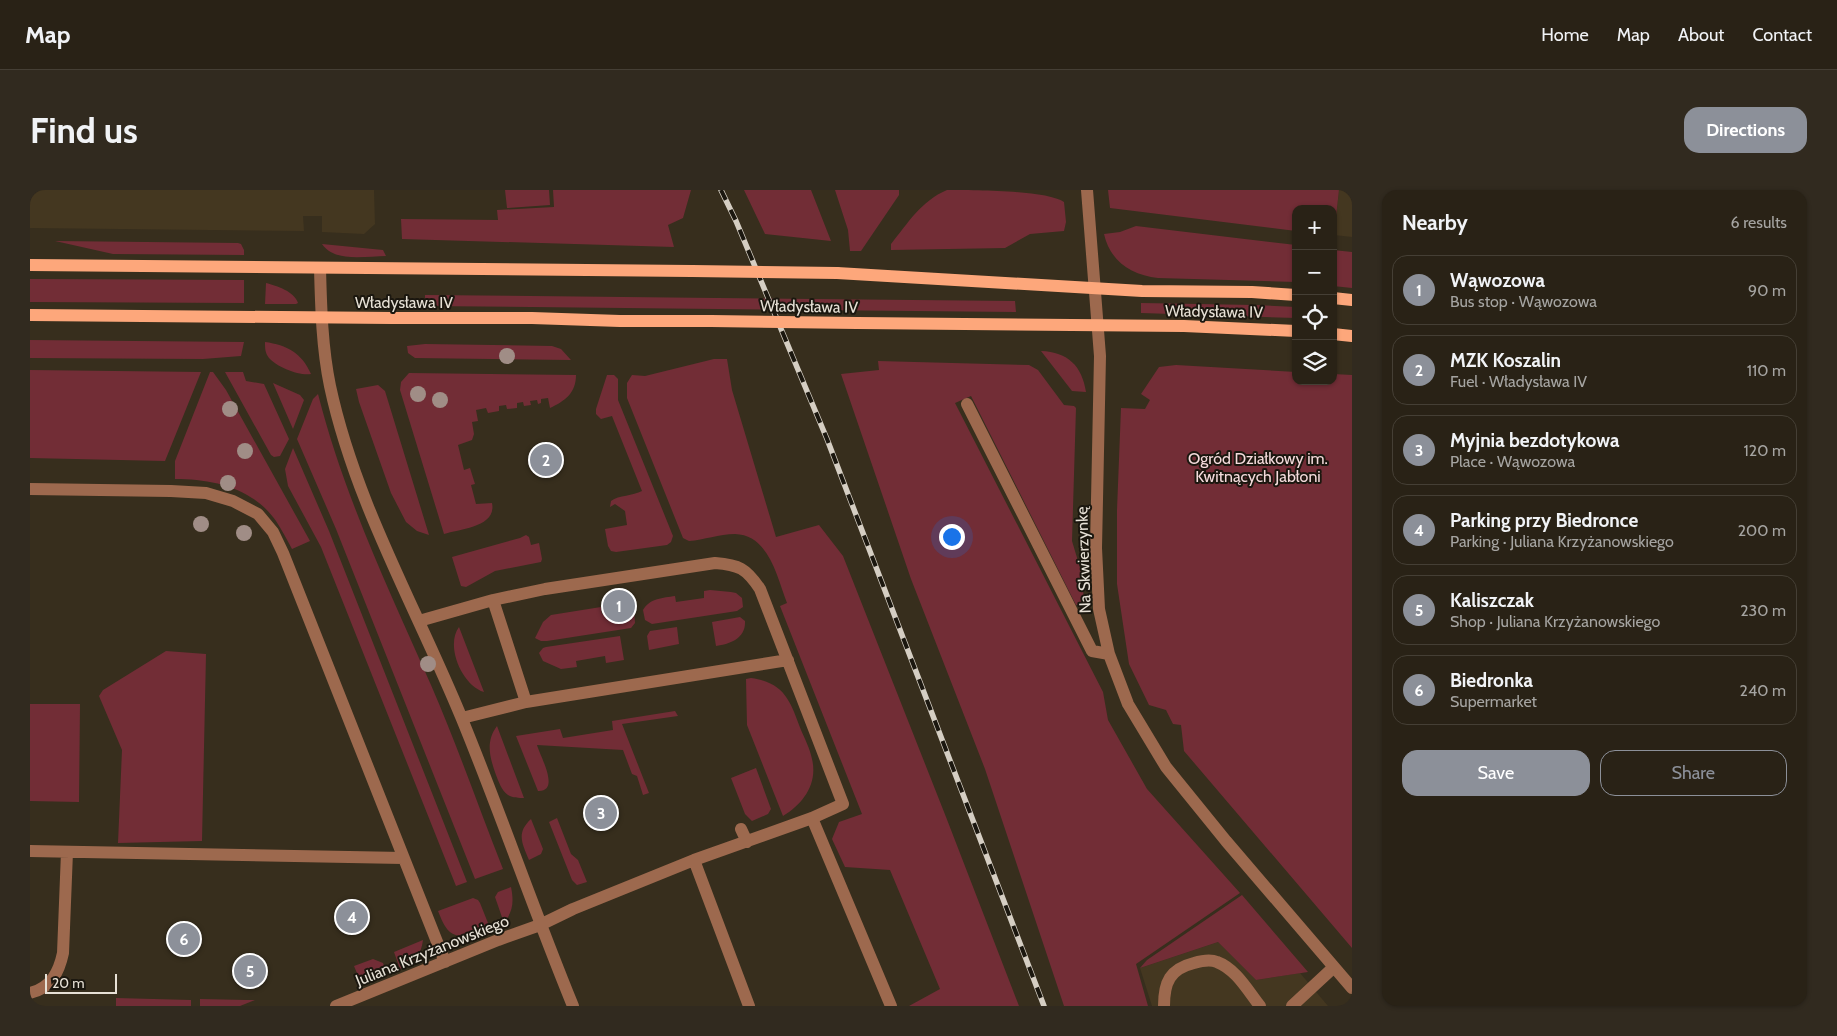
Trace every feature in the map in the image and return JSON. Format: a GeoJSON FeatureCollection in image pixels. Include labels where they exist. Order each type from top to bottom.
{"type":"FeatureCollection","features":[{"type":"Feature","properties":{"kind":"main road","name":"Władysława IV"},"geometry":{"type":"LineString","coordinates":[[30,265],[838,273],[1096,288],[1292,295]]}},
{"type":"Feature","properties":{"kind":"main road"},"geometry":{"type":"LineString","coordinates":[[1337,298],[1352,300]]}},
{"type":"Feature","properties":{"kind":"main road","name":"Władysława IV"},"geometry":{"type":"LineString","coordinates":[[30,315],[532,318],[605,321],[1099,327],[1194,326],[1292,331]]}},
{"type":"Feature","properties":{"kind":"main road"},"geometry":{"type":"LineString","coordinates":[[1337,334],[1352,336]]}},
{"type":"Feature","properties":{"kind":"street"},"geometry":{"type":"LineString","coordinates":[[1087,190],[1096,288]]}},
{"type":"Feature","properties":{"kind":"street"},"geometry":{"type":"LineString","coordinates":[[320,268],[322,318],[328,376],[340,424],[391,563],[462,718],[540,925],[573,1006]]}},
{"type":"Feature","properties":{"kind":"street","name":"Na Skwierzynkę"},"geometry":{"type":"LineString","coordinates":[[1096,288],[1100,356],[1096,548],[1099,609],[1109,654],[1128,704],[1166,767],[1352,988]]}},
{"type":"Feature","properties":{"kind":"street"},"geometry":{"type":"LineString","coordinates":[[966,404],[1092,651],[1109,654]]}},
{"type":"Feature","properties":{"kind":"street"},"geometry":{"type":"LineString","coordinates":[[30,489],[206,493],[233,502],[258,514],[273,532],[283,553],[445,962]]}},
{"type":"Feature","properties":{"kind":"street"},"geometry":{"type":"LineString","coordinates":[[419,622],[493,600],[545,589],[715,563],[731,564],[742,568],[751,575],[760,589],[788,660],[526,702],[462,718]]}},
{"type":"Feature","properties":{"kind":"street"},"geometry":{"type":"LineString","coordinates":[[493,600],[526,702]]}},
{"type":"Feature","properties":{"kind":"street","name":"Juliana Krzyżanowskiego"},"geometry":{"type":"LineString","coordinates":[[336,1006],[540,925],[573,909],[694,860],[812,818],[843,804],[788,660]]}},
{"type":"Feature","properties":{"kind":"street"},"geometry":{"type":"LineString","coordinates":[[812,818],[891,1006]]}},
{"type":"Feature","properties":{"kind":"street"},"geometry":{"type":"LineString","coordinates":[[741,829],[747,842]]}},
{"type":"Feature","properties":{"kind":"street"},"geometry":{"type":"LineString","coordinates":[[30,851],[403,858]]}},
{"type":"Feature","properties":{"kind":"street"},"geometry":{"type":"LineString","coordinates":[[30,993],[48,984],[60,968],[63,953],[67,852]]}},
{"type":"Feature","properties":{"kind":"street"},"geometry":{"type":"LineString","coordinates":[[694,860],[749,1006]]}},
{"type":"Feature","properties":{"kind":"street"},"geometry":{"type":"LineString","coordinates":[[1164,1006],[1164,992],[1170,978],[1181,966],[1203,960],[1216,961],[1232,971],[1260,1006]]}},
{"type":"Feature","properties":{"kind":"street"},"geometry":{"type":"LineString","coordinates":[[1292,1006],[1334,967]]}},
{"type":"Feature","properties":{"kind":"shaded area"},"geometry":{"type":"Polygon","coordinates":[[[30,190],[374,190],[375,224],[364,234],[322,232],[322,216],[303,216],[304,231],[30,228],[30,190]]]}},
{"type":"Feature","properties":{"kind":"shaded area"},"geometry":{"type":"Polygon","coordinates":[[[1339,190],[1352,190],[1352,237],[1337,235],[1339,190]]]}},
{"type":"Feature","properties":{"kind":"shaded area"},"geometry":{"type":"Polygon","coordinates":[[[1218,942],[1256,980],[1300,973],[1328,1006],[1152,1006],[1140,968],[1218,942]]]}},
{"type":"Feature","properties":{"kind":"green space"},"geometry":{"type":"Polygon","coordinates":[[[505,190],[549,190],[550,205],[507,208],[505,190]]]}},
{"type":"Feature","properties":{"kind":"green space"},"geometry":{"type":"Polygon","coordinates":[[[553,190],[691,190],[683,218],[668,225],[674,247],[402,239],[401,219],[498,220],[497,210],[554,207],[553,190]]]}},
{"type":"Feature","properties":{"kind":"green space"},"geometry":{"type":"Polygon","coordinates":[[[744,190],[811,190],[831,241],[765,234],[744,190]]]}},
{"type":"Feature","properties":{"kind":"green space"},"geometry":{"type":"Polygon","coordinates":[[[835,190],[899,190],[899,195],[861,251],[850,251],[848,230],[835,190]]]}},
{"type":"Feature","properties":{"kind":"green space"},"geometry":{"type":"Polygon","coordinates":[[[947,190],[1026,193],[1055,198],[1064,202],[1066,222],[1064,231],[1030,234],[1005,248],[891,250],[891,244],[922,206],[947,190]]]}},
{"type":"Feature","properties":{"kind":"green space"},"geometry":{"type":"Polygon","coordinates":[[[1108,190],[1339,190],[1337,208],[1337,205],[1292,205],[1292,231],[1110,208],[1108,190]]]}},
{"type":"Feature","properties":{"kind":"green space"},"geometry":{"type":"Polygon","coordinates":[[[1136,226],[1292,245],[1292,282],[1158,278],[1139,274],[1123,265],[1111,252],[1107,244],[1104,234],[1120,232],[1136,226]]]}},
{"type":"Feature","properties":{"kind":"green space"},"geometry":{"type":"Polygon","coordinates":[[[55,241],[238,243],[241,244],[244,250],[244,255],[113,254],[55,241]]]}},
{"type":"Feature","properties":{"kind":"green space"},"geometry":{"type":"Polygon","coordinates":[[[322,244],[383,250],[386,256],[343,256],[328,250],[322,244]]]}},
{"type":"Feature","properties":{"kind":"green space"},"geometry":{"type":"Polygon","coordinates":[[[1337,250],[1352,252],[1352,288],[1337,286],[1337,250]]]}},
{"type":"Feature","properties":{"kind":"green space"},"geometry":{"type":"Polygon","coordinates":[[[30,279],[244,280],[244,303],[30,302],[30,279]]]}},
{"type":"Feature","properties":{"kind":"green space"},"geometry":{"type":"Polygon","coordinates":[[[266,283],[289,292],[298,303],[265,304],[266,283]]]}},
{"type":"Feature","properties":{"kind":"green space"},"geometry":{"type":"Polygon","coordinates":[[[425,295],[1015,301],[1016,312],[425,306],[425,295]]]}},
{"type":"Feature","properties":{"kind":"green space"},"geometry":{"type":"Polygon","coordinates":[[[1141,303],[1292,307],[1292,318],[1141,313],[1141,303]]]}},
{"type":"Feature","properties":{"kind":"green space"},"geometry":{"type":"Polygon","coordinates":[[[30,340],[244,342],[241,356],[203,359],[30,358],[30,340]]]}},
{"type":"Feature","properties":{"kind":"green space"},"geometry":{"type":"Polygon","coordinates":[[[265,342],[280,345],[293,351],[303,361],[311,374],[283,368],[269,358],[265,342]]]}},
{"type":"Feature","properties":{"kind":"green space"},"geometry":{"type":"Polygon","coordinates":[[[425,344],[552,346],[561,349],[571,360],[415,358],[408,353],[407,346],[425,344]]]}},
{"type":"Feature","properties":{"kind":"green space"},"geometry":{"type":"Polygon","coordinates":[[[1041,351],[1059,354],[1072,362],[1081,375],[1086,392],[1072,391],[1041,351]]]}},
{"type":"Feature","properties":{"kind":"green space"},"geometry":{"type":"Polygon","coordinates":[[[714,359],[727,359],[732,390],[776,537],[819,525],[843,556],[1019,1006],[909,1006],[940,989],[890,870],[845,867],[832,839],[839,822],[862,814],[780,606],[787,603],[770,559],[764,549],[747,536],[729,534],[689,541],[683,538],[627,398],[627,383],[632,375],[645,376],[714,359]]]}},
{"type":"Feature","properties":{"kind":"green space"},"geometry":{"type":"Polygon","coordinates":[[[878,361],[1029,365],[1038,370],[1064,405],[1076,408],[1072,541],[1081,571],[1084,600],[1082,604],[1076,605],[971,396],[955,403],[1103,692],[1108,720],[1147,789],[1240,893],[1136,964],[1148,1006],[1064,1006],[985,769],[911,579],[841,374],[879,370],[878,361]]]}},
{"type":"Feature","properties":{"kind":"green space","name":"Ogród Działkowy im. Kwitnących Jabłoni"},"geometry":{"type":"Polygon","coordinates":[[[1176,365],[1292,372],[1292,385],[1337,385],[1337,374],[1352,375],[1352,948],[1184,751],[1181,725],[1173,724],[1166,710],[1149,705],[1129,664],[1117,584],[1117,510],[1121,408],[1145,409],[1150,400],[1141,394],[1159,367],[1176,365]]]}},
{"type":"Feature","properties":{"kind":"green space"},"geometry":{"type":"Polygon","coordinates":[[[30,370],[201,372],[165,461],[30,458],[30,370]]]}},
{"type":"Feature","properties":{"kind":"green space"},"geometry":{"type":"Polygon","coordinates":[[[210,372],[213,372],[226,390],[310,541],[292,549],[276,521],[267,510],[244,493],[204,481],[175,479],[175,461],[210,372]]]}},
{"type":"Feature","properties":{"kind":"green space"},"geometry":{"type":"Polygon","coordinates":[[[225,372],[243,372],[246,381],[264,384],[289,439],[280,456],[274,457],[271,455],[225,372]]]}},
{"type":"Feature","properties":{"kind":"green space"},"geometry":{"type":"Polygon","coordinates":[[[409,373],[576,375],[574,387],[569,396],[550,408],[548,398],[541,399],[541,403],[538,404],[537,400],[530,401],[531,405],[524,406],[523,402],[517,403],[517,408],[507,409],[506,405],[499,406],[499,411],[488,413],[486,408],[476,410],[478,421],[472,422],[474,434],[472,440],[458,445],[464,470],[470,468],[475,484],[471,485],[476,504],[492,503],[492,511],[489,517],[476,526],[444,534],[400,390],[401,382],[409,373]]]}},
{"type":"Feature","properties":{"kind":"green space"},"geometry":{"type":"Polygon","coordinates":[[[607,375],[614,375],[618,379],[618,400],[673,536],[671,542],[667,545],[616,552],[611,551],[608,546],[605,529],[627,525],[625,511],[615,504],[610,507],[611,501],[642,491],[612,416],[601,419],[596,414],[607,375]]]}},
{"type":"Feature","properties":{"kind":"green space"},"geometry":{"type":"Polygon","coordinates":[[[273,383],[300,395],[304,400],[293,429],[273,383]]]}},
{"type":"Feature","properties":{"kind":"green space"},"geometry":{"type":"Polygon","coordinates":[[[378,385],[385,391],[429,535],[417,531],[406,522],[391,493],[359,402],[356,389],[378,385]]]}},
{"type":"Feature","properties":{"kind":"green space"},"geometry":{"type":"Polygon","coordinates":[[[318,394],[341,469],[368,542],[441,708],[503,869],[475,879],[336,529],[297,439],[313,399],[318,394]]]}},
{"type":"Feature","properties":{"kind":"green space"},"geometry":{"type":"Polygon","coordinates":[[[293,448],[329,531],[467,882],[456,886],[321,547],[288,486],[285,469],[293,448]]]}},
{"type":"Feature","properties":{"kind":"green space"},"geometry":{"type":"Polygon","coordinates":[[[526,535],[529,537],[531,545],[539,543],[541,562],[495,571],[466,587],[461,586],[452,557],[526,535]]]}},
{"type":"Feature","properties":{"kind":"green space"},"geometry":{"type":"Polygon","coordinates":[[[704,591],[736,593],[742,598],[743,607],[737,611],[652,624],[645,620],[643,610],[653,601],[675,596],[676,602],[704,598],[704,591]]]}},
{"type":"Feature","properties":{"kind":"green space"},"geometry":{"type":"Polygon","coordinates":[[[601,607],[602,614],[634,609],[635,623],[631,628],[547,641],[535,638],[543,622],[551,615],[601,607]]]}},
{"type":"Feature","properties":{"kind":"green space"},"geometry":{"type":"Polygon","coordinates":[[[740,617],[745,621],[745,627],[740,636],[732,642],[716,646],[712,622],[740,617]]]}},
{"type":"Feature","properties":{"kind":"green space"},"geometry":{"type":"Polygon","coordinates":[[[459,627],[484,692],[469,682],[458,664],[454,644],[455,635],[459,627]]]}},
{"type":"Feature","properties":{"kind":"green space"},"geometry":{"type":"Polygon","coordinates":[[[677,627],[679,644],[649,650],[647,636],[650,631],[677,627]]]}},
{"type":"Feature","properties":{"kind":"green space"},"geometry":{"type":"Polygon","coordinates":[[[620,636],[624,660],[606,663],[605,656],[576,661],[577,667],[561,669],[543,661],[539,653],[546,647],[620,636]]]}},
{"type":"Feature","properties":{"kind":"green space"},"geometry":{"type":"Polygon","coordinates":[[[166,651],[206,654],[202,841],[118,843],[122,750],[99,696],[103,690],[166,651]]]}},
{"type":"Feature","properties":{"kind":"green space"},"geometry":{"type":"Polygon","coordinates":[[[751,678],[772,684],[785,695],[793,710],[812,759],[813,777],[811,785],[797,806],[783,816],[747,725],[746,679],[751,678]]]}},
{"type":"Feature","properties":{"kind":"green space"},"geometry":{"type":"Polygon","coordinates":[[[30,704],[80,704],[79,802],[30,801],[30,704]]]}},
{"type":"Feature","properties":{"kind":"green space"},"geometry":{"type":"Polygon","coordinates":[[[675,711],[678,716],[622,724],[649,793],[643,795],[637,776],[632,774],[623,750],[537,745],[549,780],[545,790],[538,791],[516,736],[560,729],[563,738],[613,730],[612,721],[675,711]]]}},
{"type":"Feature","properties":{"kind":"green space"},"geometry":{"type":"Polygon","coordinates":[[[497,726],[524,798],[508,795],[502,788],[496,775],[490,744],[493,732],[497,726]]]}},
{"type":"Feature","properties":{"kind":"green space"},"geometry":{"type":"Polygon","coordinates":[[[756,768],[771,809],[768,814],[752,821],[745,814],[731,778],[756,768]]]}},
{"type":"Feature","properties":{"kind":"green space"},"geometry":{"type":"Polygon","coordinates":[[[557,818],[571,854],[578,860],[587,882],[577,885],[572,880],[549,822],[557,818]]]}},
{"type":"Feature","properties":{"kind":"green space"},"geometry":{"type":"Polygon","coordinates":[[[531,819],[543,849],[541,854],[529,860],[522,834],[526,824],[531,819]]]}},
{"type":"Feature","properties":{"kind":"green space"},"geometry":{"type":"Polygon","coordinates":[[[511,887],[512,906],[504,923],[495,897],[498,892],[511,887]]]}},
{"type":"Feature","properties":{"kind":"green space"},"geometry":{"type":"Polygon","coordinates":[[[1242,895],[1308,972],[1256,980],[1218,942],[1140,968],[1147,960],[1242,895]]]}},
{"type":"Feature","properties":{"kind":"green space"},"geometry":{"type":"Polygon","coordinates":[[[473,898],[480,903],[492,933],[471,938],[454,935],[444,925],[438,911],[473,898]]]}},
{"type":"Feature","properties":{"kind":"green space"},"geometry":{"type":"Polygon","coordinates":[[[423,940],[421,950],[416,958],[400,969],[394,952],[423,940]]]}},
{"type":"Feature","properties":{"kind":"green space"},"geometry":{"type":"Polygon","coordinates":[[[373,959],[383,963],[386,972],[385,976],[372,981],[359,978],[354,966],[373,959]]]}},
{"type":"Feature","properties":{"kind":"green space"},"geometry":{"type":"Polygon","coordinates":[[[116,998],[191,1000],[191,1006],[116,1006],[116,998]]]}},
{"type":"Feature","properties":{"kind":"green space"},"geometry":{"type":"Polygon","coordinates":[[[200,999],[255,1000],[240,1006],[200,1006],[200,999]]]}},
{"type":"Feature","properties":{"kind":"railway"},"geometry":{"type":"LineString","coordinates":[[721,190],[736,221],[827,439],[1044,1006]]}},
{"type":"Feature","properties":{"kind":"place","name":"MZK Koszalin"},"geometry":{"type":"Point","coordinates":[546,460]}},
{"type":"Feature","properties":{"kind":"place","name":"Wąwozowa"},"geometry":{"type":"Point","coordinates":[619,606]}},
{"type":"Feature","properties":{"kind":"place","name":"Myjnia bezdotykowa"},"geometry":{"type":"Point","coordinates":[601,813]}},
{"type":"Feature","properties":{"kind":"place","name":"Parking przy Biedronce"},"geometry":{"type":"Point","coordinates":[352,917]}},
{"type":"Feature","properties":{"kind":"place","name":"Biedronka"},"geometry":{"type":"Point","coordinates":[184,939]}},
{"type":"Feature","properties":{"kind":"place","name":"Kaliszczak"},"geometry":{"type":"Point","coordinates":[250,971]}}]}
